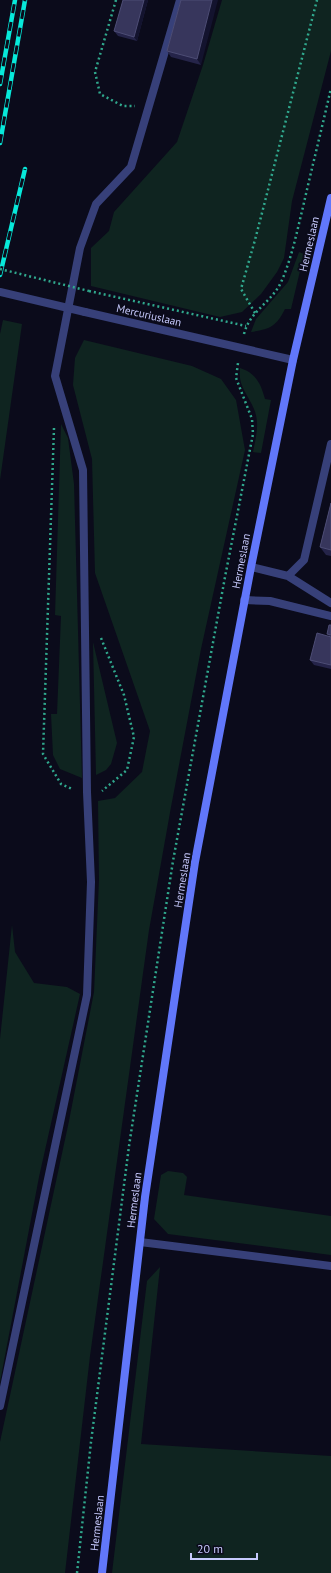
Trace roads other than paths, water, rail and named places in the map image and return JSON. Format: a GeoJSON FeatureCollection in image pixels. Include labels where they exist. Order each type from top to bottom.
{"type":"FeatureCollection","features":[{"type":"Feature","properties":{"kind":"street"},"geometry":{"type":"LineString","coordinates":[[0,1406],[87,995],[91,882],[87,792],[83,470],[56,376],[80,248],[96,204],[131,167],[180,0]]}},
{"type":"Feature","properties":{"kind":"street","name":"Hermeslaan"},"geometry":{"type":"LineString","coordinates":[[102,1573],[146,1189],[195,862],[244,600],[293,360],[331,198]]}},
{"type":"Feature","properties":{"kind":"street","name":"Mercuriuslaan"},"geometry":{"type":"LineString","coordinates":[[0,292],[293,360]]}},
{"type":"Feature","properties":{"kind":"street"},"geometry":{"type":"LineString","coordinates":[[288,576],[304,560],[331,444]]}},
{"type":"Feature","properties":{"kind":"street"},"geometry":{"type":"LineString","coordinates":[[251,567],[288,576],[331,603]]}},
{"type":"Feature","properties":{"kind":"street"},"geometry":{"type":"LineString","coordinates":[[244,600],[270,601],[331,616]]}},
{"type":"Feature","properties":{"kind":"street"},"geometry":{"type":"LineString","coordinates":[[140,1242],[331,1266]]}},
{"type":"Feature","properties":{"kind":"railway"},"geometry":{"type":"LineString","coordinates":[[0,84],[15,0]]}},
{"type":"Feature","properties":{"kind":"railway"},"geometry":{"type":"LineString","coordinates":[[0,143],[25,0]]}},
{"type":"Feature","properties":{"kind":"railway"},"geometry":{"type":"LineString","coordinates":[[0,275],[25,169]]}}]}
